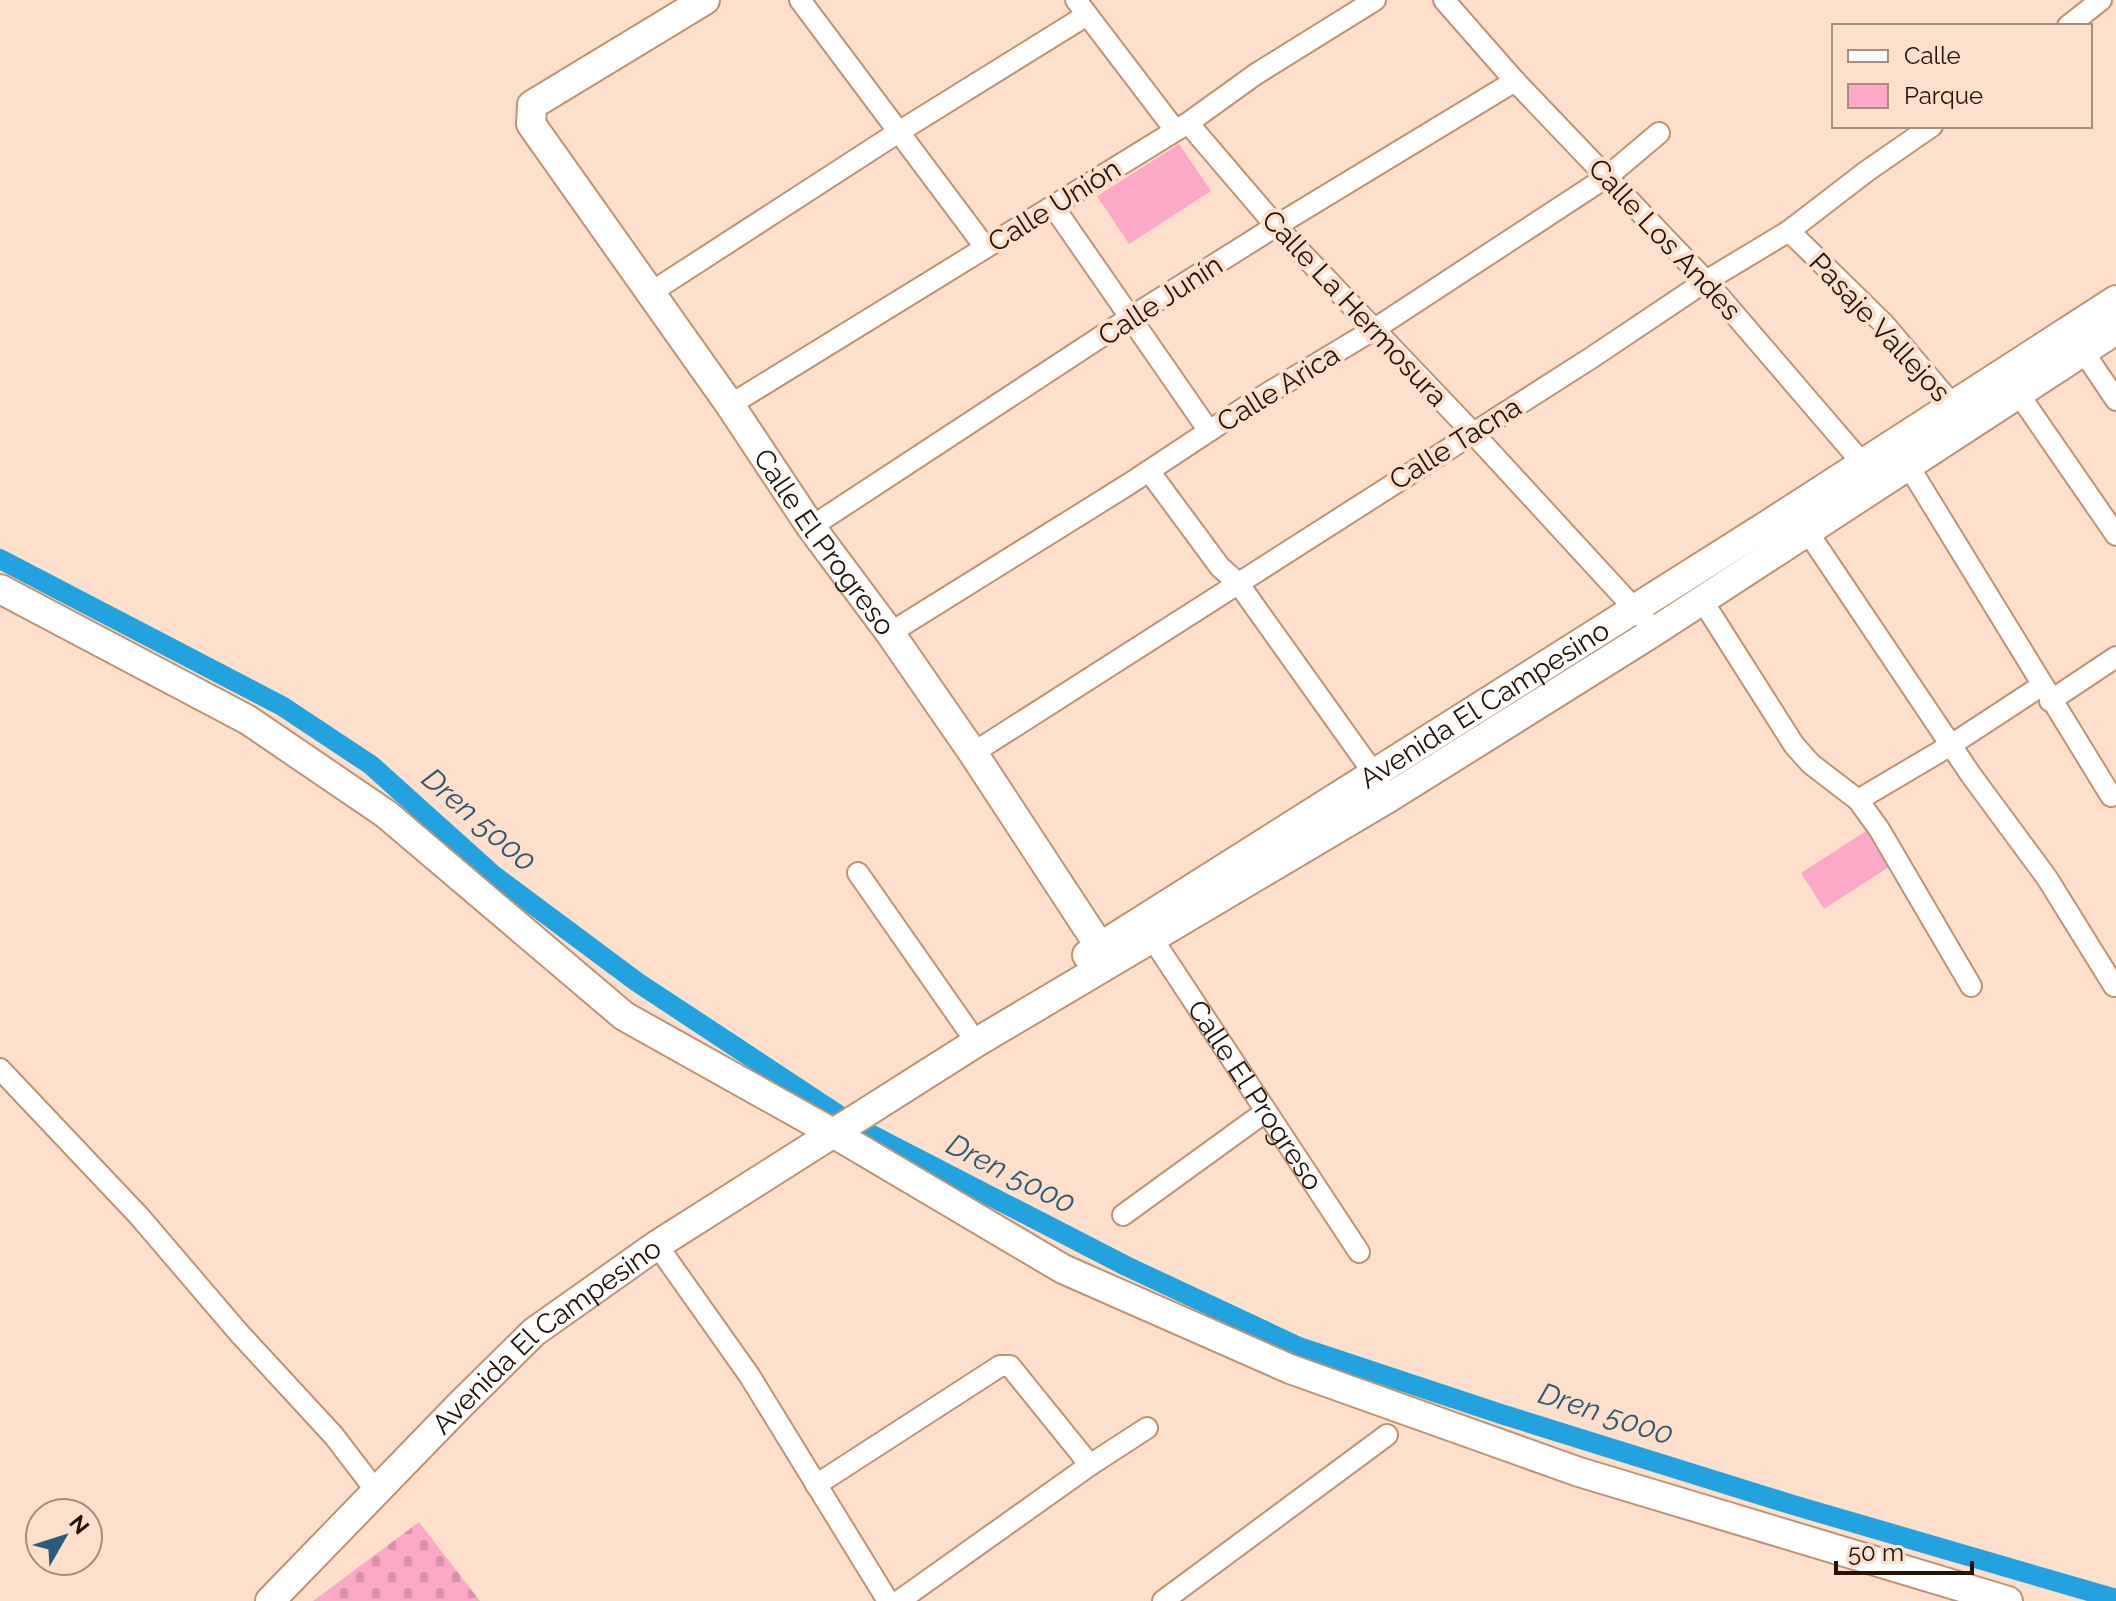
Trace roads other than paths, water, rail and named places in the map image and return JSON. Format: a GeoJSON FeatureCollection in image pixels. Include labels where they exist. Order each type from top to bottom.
{"type":"FeatureCollection","features":[{"type":"Feature","properties":{"kind":"street","name":"Calle El Progreso"},"geometry":{"type":"LineString","coordinates":[[705,0],[532,105],[531,124],[730,405],[811,527],[890,633],[973,753],[1105,954]]}},
{"type":"Feature","properties":{"kind":"street"},"geometry":{"type":"LineString","coordinates":[[800,0],[985,247]]}},
{"type":"Feature","properties":{"kind":"street","name":"Calle Unión"},"geometry":{"type":"LineString","coordinates":[[730,405],[1182,126],[1256,74],[1375,0]]}},
{"type":"Feature","properties":{"kind":"street","name":"Calle Los Andes"},"geometry":{"type":"LineString","coordinates":[[1444,0],[1515,81],[1706,281],[1872,473]]}},
{"type":"Feature","properties":{"kind":"street"},"geometry":{"type":"LineString","coordinates":[[2071,24],[2101,0]]}},
{"type":"Feature","properties":{"kind":"street"},"geometry":{"type":"LineString","coordinates":[[650,293],[897,133],[1082,8]]}},
{"type":"Feature","properties":{"kind":"street","name":"Calle La Hermosura"},"geometry":{"type":"LineString","coordinates":[[1082,8],[1182,126],[1373,330],[1388,342],[1655,631]]}},
{"type":"Feature","properties":{"kind":"street","name":"Calle Junín"},"geometry":{"type":"LineString","coordinates":[[811,527],[1131,317],[1515,81]]}},
{"type":"Feature","properties":{"kind":"street","name":"Calle Tacna"},"geometry":{"type":"LineString","coordinates":[[973,753],[1591,358],[1706,281],[1789,231],[1929,128]]}},
{"type":"Feature","properties":{"kind":"street","name":"Calle Arica"},"geometry":{"type":"LineString","coordinates":[[890,633],[1373,330],[1608,176],[1659,133]]}},
{"type":"Feature","properties":{"kind":"street"},"geometry":{"type":"LineString","coordinates":[[1053,206],[1209,431]]}},
{"type":"Feature","properties":{"kind":"street","name":"Pasaje Vallejos"},"geometry":{"type":"LineString","coordinates":[[1789,231],[1884,324],[1961,415]]}},
{"type":"Feature","properties":{"kind":"street","name":"Avenida El Campesino"},"geometry":{"type":"LineString","coordinates":[[270,1601],[534,1332],[657,1245],[861,1115],[1373,774],[1634,609],[1872,473],[1961,415],[2116,300]]}},
{"type":"Feature","properties":{"kind":"street","name":"Avenida El Campesino"},"geometry":{"type":"LineString","coordinates":[[861,1115],[879,1083],[967,1029],[1105,954],[1152,938],[1390,797],[1655,631],[1807,531],[1872,473],[1908,465],[1961,415],[2018,393],[2116,330]]}},
{"type":"Feature","properties":{"kind":"street"},"geometry":{"type":"LineString","coordinates":[[2083,351],[2116,400]]}},
{"type":"Feature","properties":{"kind":"street"},"geometry":{"type":"LineString","coordinates":[[2018,393],[2116,535]]}},
{"type":"Feature","properties":{"kind":"street"},"geometry":{"type":"LineString","coordinates":[[1908,465],[2111,796]]}},
{"type":"Feature","properties":{"kind":"street"},"geometry":{"type":"LineString","coordinates":[[1149,471],[1220,567],[1238,583],[1390,797]]}},
{"type":"Feature","properties":{"kind":"street"},"geometry":{"type":"LineString","coordinates":[[1807,531],[1990,803],[2047,878],[2114,986]]}},
{"type":"Feature","properties":{"kind":"street"},"geometry":{"type":"LineString","coordinates":[[4,595],[248,720],[386,814],[624,1016],[834,1132],[1063,1269],[1290,1369],[1579,1472],[2008,1601]]}},
{"type":"Feature","properties":{"kind":"street"},"geometry":{"type":"LineString","coordinates":[[1702,600],[1794,745],[1811,764],[1858,800],[1879,829],[1971,986]]}},
{"type":"Feature","properties":{"kind":"street"},"geometry":{"type":"LineString","coordinates":[[1858,800],[1951,745],[2116,657]]}},
{"type":"Feature","properties":{"kind":"street"},"geometry":{"type":"LineString","coordinates":[[858,873],[967,1029]]}},
{"type":"Feature","properties":{"kind":"street","name":"Calle El Progreso"},"geometry":{"type":"LineString","coordinates":[[1152,938],[1359,1252]]}},
{"type":"Feature","properties":{"kind":"street"},"geometry":{"type":"LineString","coordinates":[[0,1069],[139,1216],[239,1333],[334,1436],[376,1491]]}},
{"type":"Feature","properties":{"kind":"street"},"geometry":{"type":"LineString","coordinates":[[1123,1215],[1265,1112]]}},
{"type":"Feature","properties":{"kind":"street"},"geometry":{"type":"LineString","coordinates":[[657,1245],[749,1375],[888,1601]]}},
{"type":"Feature","properties":{"kind":"street"},"geometry":{"type":"LineString","coordinates":[[816,1485],[1000,1366],[1010,1366],[1090,1465]]}},
{"type":"Feature","properties":{"kind":"street"},"geometry":{"type":"LineString","coordinates":[[899,1601],[1147,1428]]}},
{"type":"Feature","properties":{"kind":"street"},"geometry":{"type":"LineString","coordinates":[[1163,1601],[1387,1435]]}},
{"type":"Feature","properties":{"kind":"waterway","name":"Dren 5000"},"geometry":{"type":"LineString","coordinates":[[0,559],[282,706],[371,765],[492,874],[637,982],[860,1129],[1126,1266],[1299,1347],[1793,1505],[2116,1599]]}}]}
